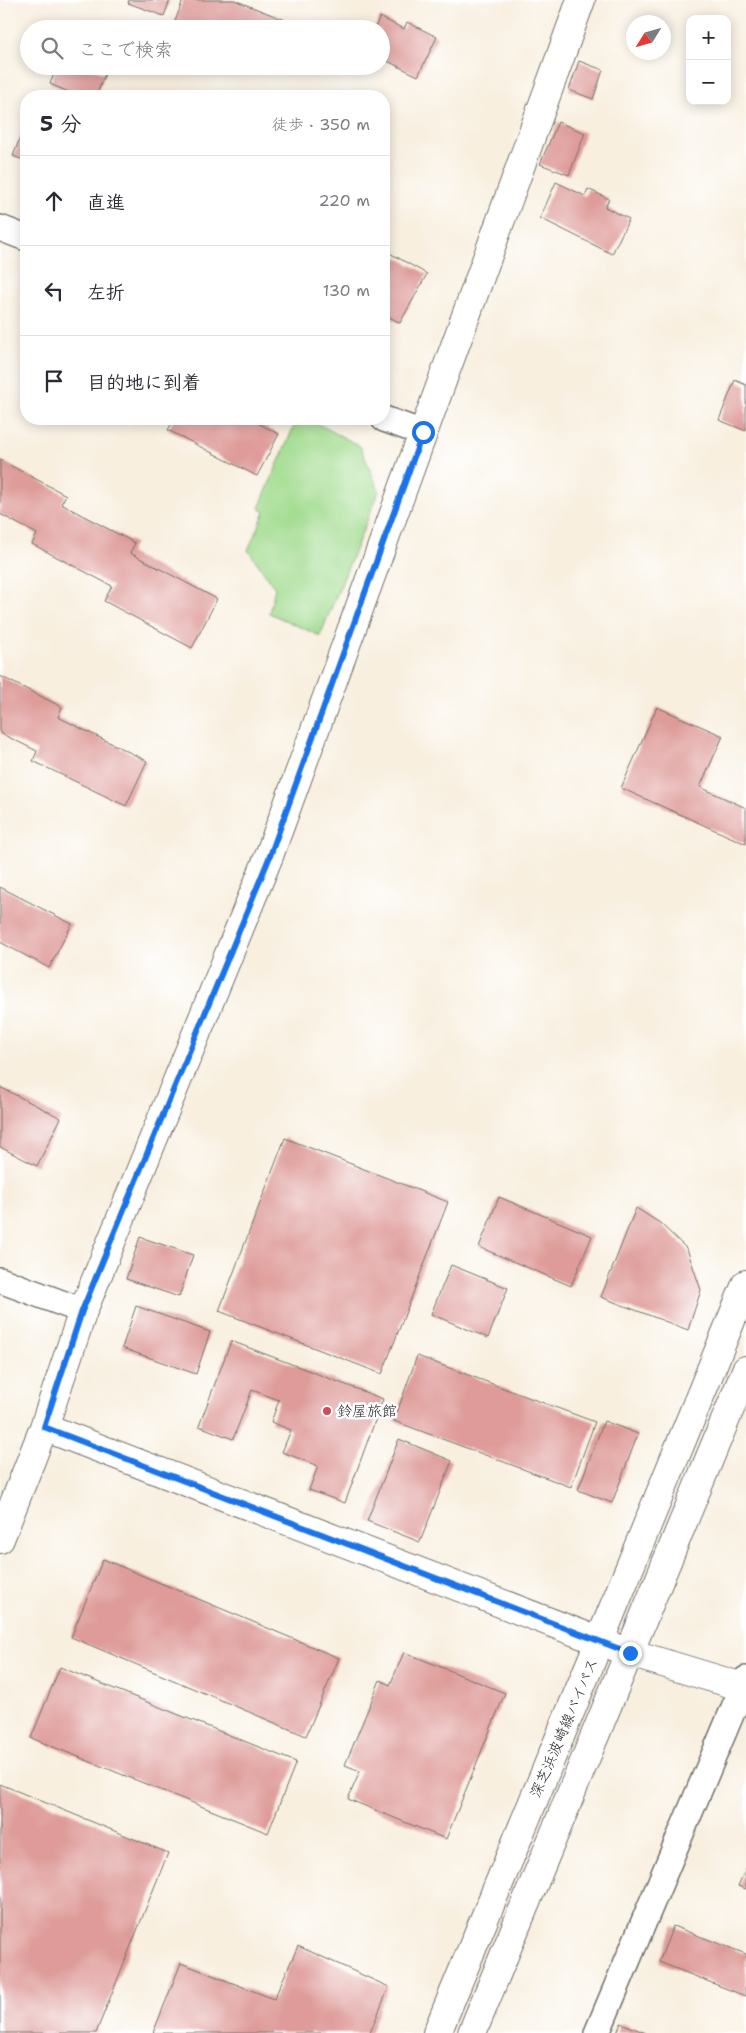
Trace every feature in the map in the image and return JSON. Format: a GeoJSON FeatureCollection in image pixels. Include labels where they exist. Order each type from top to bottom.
{"type":"FeatureCollection","features":[{"type":"Feature","properties":{"kind":"street"},"geometry":{"type":"LineString","coordinates":[[0,1539],[44,1427],[82,1311],[270,856],[581,0]]}},
{"type":"Feature","properties":{"kind":"street"},"geometry":{"type":"LineString","coordinates":[[0,228],[20,236]]}},
{"type":"Feature","properties":{"kind":"street"},"geometry":{"type":"LineString","coordinates":[[390,421],[423,432]]}},
{"type":"Feature","properties":{"kind":"street"},"geometry":{"type":"LineString","coordinates":[[0,1280],[82,1311]]}},
{"type":"Feature","properties":{"kind":"street","name":"深芝浜波崎線バイパス"},"geometry":{"type":"LineString","coordinates":[[436,2033],[746,1284]]}},
{"type":"Feature","properties":{"kind":"street","name":"深芝浜波崎線バイパス"},"geometry":{"type":"LineString","coordinates":[[472,2033],[746,1370]]}},
{"type":"Feature","properties":{"kind":"street"},"geometry":{"type":"LineString","coordinates":[[44,1427],[630,1653],[745,1685],[597,2033]]}},
{"type":"Feature","properties":{"kind":"green space"},"geometry":{"type":"Polygon","coordinates":[[[294,425],[320,425],[360,446],[379,491],[320,636],[269,613],[275,588],[248,550],[265,512],[259,508],[294,425]]]}},
{"type":"Feature","properties":{"kind":"building"},"geometry":{"type":"Polygon","coordinates":[[[129,0],[170,0],[164,16],[128,3],[129,0]]]}},
{"type":"Feature","properties":{"kind":"building"},"geometry":{"type":"Polygon","coordinates":[[[183,0],[234,0],[285,20],[176,20],[183,0]]]}},
{"type":"Feature","properties":{"kind":"building"},"geometry":{"type":"Polygon","coordinates":[[[390,22],[404,29],[407,22],[437,37],[418,76],[390,62],[390,22]]]}},
{"type":"Feature","properties":{"kind":"building"},"geometry":{"type":"Polygon","coordinates":[[[579,61],[603,70],[593,99],[569,90],[579,61]]]}},
{"type":"Feature","properties":{"kind":"building"},"geometry":{"type":"Polygon","coordinates":[[[54,75],[105,75],[98,90],[64,90],[50,84],[54,75]]]}},
{"type":"Feature","properties":{"kind":"building"},"geometry":{"type":"Polygon","coordinates":[[[558,122],[585,133],[569,175],[540,164],[558,122]]]}},
{"type":"Feature","properties":{"kind":"building"},"geometry":{"type":"Polygon","coordinates":[[[20,138],[20,159],[13,156],[20,138]]]}},
{"type":"Feature","properties":{"kind":"building"},"geometry":{"type":"Polygon","coordinates":[[[556,182],[585,196],[588,189],[609,199],[605,207],[629,219],[612,254],[540,218],[556,182]]]}},
{"type":"Feature","properties":{"kind":"building"},"geometry":{"type":"Polygon","coordinates":[[[390,253],[427,274],[400,323],[390,317],[390,253]]]}},
{"type":"Feature","properties":{"kind":"building"},"geometry":{"type":"Polygon","coordinates":[[[735,380],[746,385],[746,431],[719,420],[735,380]]]}},
{"type":"Feature","properties":{"kind":"building"},"geometry":{"type":"Polygon","coordinates":[[[171,425],[262,425],[279,434],[257,476],[168,430],[171,425]]]}},
{"type":"Feature","properties":{"kind":"building"},"geometry":{"type":"Polygon","coordinates":[[[0,460],[66,495],[61,504],[135,543],[130,553],[217,599],[192,648],[104,601],[112,586],[32,544],[37,534],[0,514],[0,460]]]}},
{"type":"Feature","properties":{"kind":"building"},"geometry":{"type":"Polygon","coordinates":[[[0,676],[62,707],[58,717],[147,761],[126,806],[33,761],[37,751],[0,733],[0,676]]]}},
{"type":"Feature","properties":{"kind":"building"},"geometry":{"type":"Polygon","coordinates":[[[657,707],[723,736],[700,787],[746,808],[746,844],[621,788],[657,707]]]}},
{"type":"Feature","properties":{"kind":"building"},"geometry":{"type":"Polygon","coordinates":[[[0,887],[72,924],[49,968],[0,942],[0,887]]]}},
{"type":"Feature","properties":{"kind":"building"},"geometry":{"type":"Polygon","coordinates":[[[0,1087],[61,1118],[37,1166],[0,1147],[0,1087]]]}},
{"type":"Feature","properties":{"kind":"building"},"geometry":{"type":"Polygon","coordinates":[[[285,1138],[448,1202],[382,1374],[219,1311],[285,1138]]]}},
{"type":"Feature","properties":{"kind":"building"},"geometry":{"type":"Polygon","coordinates":[[[499,1197],[592,1236],[571,1286],[479,1247],[499,1197]]]}},
{"type":"Feature","properties":{"kind":"building"},"geometry":{"type":"Polygon","coordinates":[[[636,1208],[660,1223],[687,1249],[701,1290],[688,1330],[601,1297],[636,1208]]]}},
{"type":"Feature","properties":{"kind":"building"},"geometry":{"type":"Polygon","coordinates":[[[140,1237],[193,1255],[179,1297],[126,1279],[140,1237]]]}},
{"type":"Feature","properties":{"kind":"building"},"geometry":{"type":"Polygon","coordinates":[[[451,1265],[508,1288],[488,1338],[431,1314],[451,1265]]]}},
{"type":"Feature","properties":{"kind":"building"},"geometry":{"type":"Polygon","coordinates":[[[136,1306],[210,1332],[196,1374],[122,1348],[136,1306]]]}},
{"type":"Feature","properties":{"kind":"building","name":"鈴屋旅館"},"geometry":{"type":"Polygon","coordinates":[[[231,1341],[383,1399],[345,1503],[309,1490],[318,1466],[282,1452],[291,1430],[271,1422],[279,1400],[252,1390],[233,1439],[199,1426],[231,1341]]]}},
{"type":"Feature","properties":{"kind":"building"},"geometry":{"type":"Polygon","coordinates":[[[417,1356],[595,1422],[571,1487],[394,1421],[417,1356]]]}},
{"type":"Feature","properties":{"kind":"building"},"geometry":{"type":"Polygon","coordinates":[[[604,1421],[638,1434],[612,1503],[578,1490],[604,1421]]]}},
{"type":"Feature","properties":{"kind":"building"},"geometry":{"type":"Polygon","coordinates":[[[399,1439],[452,1461],[420,1542],[367,1521],[399,1439]]]}},
{"type":"Feature","properties":{"kind":"building"},"geometry":{"type":"Polygon","coordinates":[[[103,1559],[339,1658],[306,1736],[71,1637],[103,1559]]]}},
{"type":"Feature","properties":{"kind":"building"},"geometry":{"type":"Polygon","coordinates":[[[404,1652],[505,1693],[446,1839],[348,1799],[360,1771],[345,1765],[380,1680],[390,1685],[404,1652]]]}},
{"type":"Feature","properties":{"kind":"building"},"geometry":{"type":"Polygon","coordinates":[[[60,1667],[296,1762],[268,1833],[31,1738],[60,1667]]]}},
{"type":"Feature","properties":{"kind":"building"},"geometry":{"type":"Polygon","coordinates":[[[0,1784],[168,1853],[96,2033],[0,2033],[0,1784]]]}},
{"type":"Feature","properties":{"kind":"building"},"geometry":{"type":"Polygon","coordinates":[[[746,1868],[746,1889],[738,1886],[746,1868]]]}},
{"type":"Feature","properties":{"kind":"building"},"geometry":{"type":"Polygon","coordinates":[[[673,1926],[746,1954],[745,1996],[659,1962],[673,1926]]]}},
{"type":"Feature","properties":{"kind":"building"},"geometry":{"type":"Polygon","coordinates":[[[298,1946],[389,1987],[370,2033],[153,2033],[181,1963],[274,1999],[298,1946]]]}},
{"type":"Feature","properties":{"kind":"building"},"geometry":{"type":"Polygon","coordinates":[[[621,2023],[646,2033],[617,2033],[621,2023]]]}},
{"type":"Feature","properties":{"kind":"place","name":"鈴屋旅館"},"geometry":{"type":"Point","coordinates":[327,1411]}},
{"type":"Feature","properties":{"kind":"route"},"geometry":{"type":"LineString","coordinates":[[423,432],[270,856],[82,1311],[44,1427],[630,1653]]}}]}
